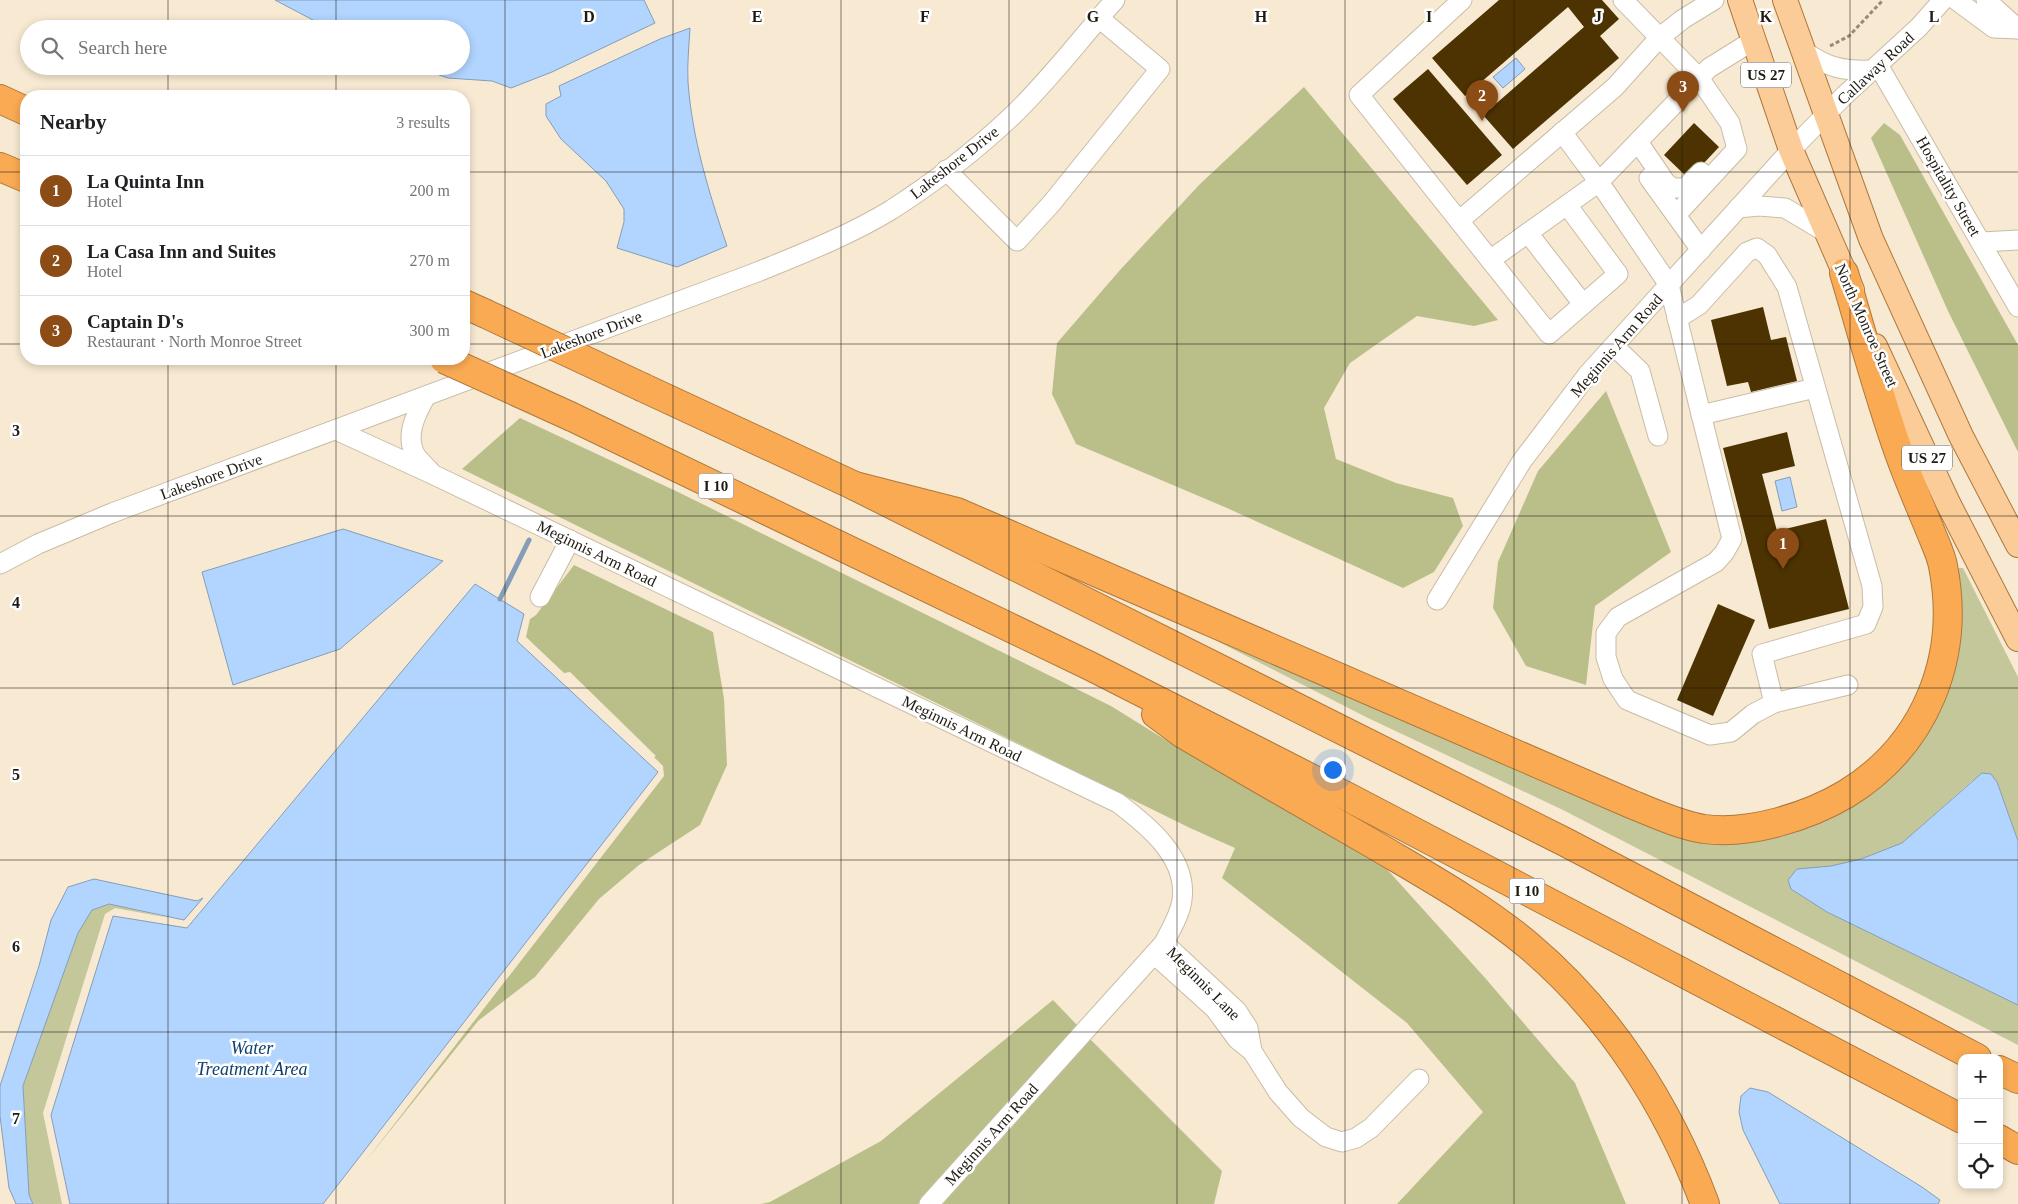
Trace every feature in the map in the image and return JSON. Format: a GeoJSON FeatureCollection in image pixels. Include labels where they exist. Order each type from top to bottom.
{"type":"FeatureCollection","features":[{"type":"Feature","properties":{"kind":"highway"},"geometry":{"type":"LineString","coordinates":[[0,99],[20,108]]}},
{"type":"Feature","properties":{"kind":"highway"},"geometry":{"type":"LineString","coordinates":[[0,167],[20,175]]}},
{"type":"Feature","properties":{"kind":"highway"},"geometry":{"type":"LineString","coordinates":[[855,486],[957,512],[1631,804],[1704,829],[1734,829],[1762,826],[1799,816],[1831,803],[1856,788],[1890,760],[1916,728],[1933,693],[1940,672],[1948,624],[1943,564],[1899,453],[1844,273]]}},
{"type":"Feature","properties":{"kind":"highway"},"geometry":{"type":"LineString","coordinates":[[474,308],[855,486],[1564,842],[1969,1054]]}},
{"type":"Feature","properties":{"kind":"highway","name":"I 10"},"geometry":{"type":"LineString","coordinates":[[457,365],[572,417],[1090,666],[1362,804],[1958,1117]]}},
{"type":"Feature","properties":{"kind":"highway"},"geometry":{"type":"LineString","coordinates":[[1090,666],[1183,734],[1469,900],[1528,946],[1583,998],[1619,1042],[1652,1090],[1694,1174],[1705,1204]]}},
{"type":"Feature","properties":{"kind":"highway"},"geometry":{"type":"LineString","coordinates":[[2003,1072],[2018,1079]]}},
{"type":"Feature","properties":{"kind":"highway"},"geometry":{"type":"LineString","coordinates":[[2003,1141],[2018,1150]]}},
{"type":"Feature","properties":{"kind":"main road","name":"North Monroe Street"},"geometry":{"type":"LineString","coordinates":[[1740,0],[1791,150],[1884,367],[1940,486],[2018,639]]}},
{"type":"Feature","properties":{"kind":"main road","name":"US 27"},"geometry":{"type":"LineString","coordinates":[[1786,0],[1814,50],[1826,114],[1871,239],[1961,436],[2018,544]]}},
{"type":"Feature","properties":{"kind":"street","name":"Lakeshore Drive"},"geometry":{"type":"LineString","coordinates":[[0,564],[38,544],[112,513],[803,253],[890,210],[946,170],[1011,117],[1057,69],[1115,0]]}},
{"type":"Feature","properties":{"kind":"street"},"geometry":{"type":"LineString","coordinates":[[1462,0],[1359,95],[1549,334],[1618,274],[1567,205]]}},
{"type":"Feature","properties":{"kind":"street"},"geometry":{"type":"LineString","coordinates":[[1623,0],[1699,78],[1730,123],[1737,149],[1676,215]]}},
{"type":"Feature","properties":{"kind":"street"},"geometry":{"type":"LineString","coordinates":[[1459,221],[1615,87],[1658,38],[1683,18],[1714,0]]}},
{"type":"Feature","properties":{"kind":"street","name":"Callaway Road"},"geometry":{"type":"LineString","coordinates":[[1826,114],[1919,27],[1943,0]]}},
{"type":"Feature","properties":{"kind":"street"},"geometry":{"type":"LineString","coordinates":[[1956,0],[1994,28],[2018,29]]}},
{"type":"Feature","properties":{"kind":"street"},"geometry":{"type":"LineString","coordinates":[[1986,0],[2018,29]]}},
{"type":"Feature","properties":{"kind":"street"},"geometry":{"type":"LineString","coordinates":[[946,170],[1017,241],[1052,204],[1160,69],[1099,18]]}},
{"type":"Feature","properties":{"kind":"street"},"geometry":{"type":"LineString","coordinates":[[1490,260],[1599,182],[1709,68],[1754,40]]}},
{"type":"Feature","properties":{"kind":"street"},"geometry":{"type":"LineString","coordinates":[[1814,50],[1830,67],[1849,71],[1875,68]]}},
{"type":"Feature","properties":{"kind":"street","name":"Hospitality Street"},"geometry":{"type":"LineString","coordinates":[[1875,68],[1982,242],[2018,307]]}},
{"type":"Feature","properties":{"kind":"street","name":"Meginnis Arm Road"},"geometry":{"type":"LineString","coordinates":[[1437,600],[1522,461],[1588,374],[1791,150],[1826,114]]}},
{"type":"Feature","properties":{"kind":"street"},"geometry":{"type":"LineString","coordinates":[[1562,132],[1599,182],[1669,285],[1732,539],[1716,562],[1618,617],[1606,632],[1606,657],[1613,679],[1627,700],[1710,735],[1731,732],[1753,714],[1774,703],[1848,685]]}},
{"type":"Feature","properties":{"kind":"street"},"geometry":{"type":"LineString","coordinates":[[1634,147],[1666,183],[1672,188],[1680,189],[1690,184],[1734,138]]}},
{"type":"Feature","properties":{"kind":"street"},"geometry":{"type":"LineString","coordinates":[[1634,147],[1676,215],[1701,250]]}},
{"type":"Feature","properties":{"kind":"street"},"geometry":{"type":"LineString","coordinates":[[1738,208],[1759,206],[1785,208],[1827,233]]}},
{"type":"Feature","properties":{"kind":"street"},"geometry":{"type":"LineString","coordinates":[[1528,233],[1583,304]]}},
{"type":"Feature","properties":{"kind":"street"},"geometry":{"type":"LineString","coordinates":[[1982,242],[2018,240]]}},
{"type":"Feature","properties":{"kind":"street"},"geometry":{"type":"LineString","coordinates":[[1678,319],[1700,305],[1747,252],[1757,248],[1767,255],[1786,287],[1872,586],[1873,607],[1866,624],[1762,654],[1774,703]]}},
{"type":"Feature","properties":{"kind":"street"},"geometry":{"type":"LineString","coordinates":[[1614,346],[1640,371],[1658,436]]}},
{"type":"Feature","properties":{"kind":"street"},"geometry":{"type":"LineString","coordinates":[[1701,415],[1815,388]]}},
{"type":"Feature","properties":{"kind":"street"},"geometry":{"type":"LineString","coordinates":[[426,396],[414,418],[411,439],[415,455],[432,474]]}},
{"type":"Feature","properties":{"kind":"street","name":"Meginnis Arm Road"},"geometry":{"type":"LineString","coordinates":[[336,430],[432,474],[1118,803],[1155,834],[1169,851],[1177,868],[1182,886],[1182,898],[1179,913],[1159,949],[929,1204]]}},
{"type":"Feature","properties":{"kind":"street"},"geometry":{"type":"LineString","coordinates":[[540,597],[570,540]]}},
{"type":"Feature","properties":{"kind":"street","name":"Meginnis Lane"},"geometry":{"type":"LineString","coordinates":[[1159,949],[1237,1011],[1248,1028],[1252,1051],[1278,1092],[1301,1118],[1326,1137],[1342,1142],[1356,1138],[1371,1128],[1419,1079]]}},
{"type":"Feature","properties":{"kind":"path"},"geometry":{"type":"LineString","coordinates":[[1814,50],[1849,36],[1883,0]]}},
{"type":"Feature","properties":{"kind":"green space"},"geometry":{"type":"Polygon","coordinates":[[[1304,87],[1498,320],[1474,326],[1417,316],[1350,363],[1324,408],[1336,459],[1396,483],[1453,498],[1463,526],[1434,572],[1403,588],[1227,508],[1076,444],[1052,394],[1057,343],[1120,270],[1200,184],[1304,87]]]}},
{"type":"Feature","properties":{"kind":"green space"},"geometry":{"type":"Polygon","coordinates":[[[1884,123],[1900,135],[2018,345],[2018,452],[1948,311],[1871,138],[1884,123]]]}},
{"type":"Feature","properties":{"kind":"green space"},"geometry":{"type":"Polygon","coordinates":[[[1606,391],[1671,552],[1595,606],[1586,685],[1526,666],[1493,608],[1498,562],[1538,471],[1606,391]]]}},
{"type":"Feature","properties":{"kind":"green space"},"geometry":{"type":"Polygon","coordinates":[[[520,418],[678,492],[1111,706],[1169,742],[1309,819],[1384,866],[1486,979],[1575,1083],[1626,1204],[1397,1204],[1483,1112],[1407,1023],[1222,878],[1235,848],[1190,828],[462,469],[520,418]]]}},
{"type":"Feature","properties":{"kind":"green space"},"geometry":{"type":"Polygon","coordinates":[[[574,565],[713,632],[724,699],[727,765],[700,825],[639,865],[599,899],[535,977],[478,1021],[365,1162],[664,776],[663,766],[654,757],[656,756],[570,672],[564,673],[526,637],[530,619],[536,615],[574,565]]]}},
{"type":"Feature","properties":{"kind":"green space"},"geometry":{"type":"Polygon","coordinates":[[[1959,568],[1963,568],[2018,677],[2018,841],[1997,782],[1973,780],[1902,843],[1861,859],[1831,866],[1791,889],[1827,912],[2018,1005],[2018,1045],[1563,810],[1368,718],[1162,613],[1756,840],[1799,831],[1837,815],[1871,793],[1903,763],[1956,591],[1959,568]]]}},
{"type":"Feature","properties":{"kind":"green space"},"geometry":{"type":"Polygon","coordinates":[[[109,904],[170,918],[115,908],[105,914],[43,1113],[62,1204],[33,1204],[29,1195],[23,1086],[78,933],[92,910],[109,904]]]}},
{"type":"Feature","properties":{"kind":"green space"},"geometry":{"type":"Polygon","coordinates":[[[1053,1000],[1077,1025],[918,1204],[761,1204],[770,1202],[881,1141],[1053,1000]]]}},
{"type":"Feature","properties":{"kind":"green space"},"geometry":{"type":"Polygon","coordinates":[[[1088,1037],[1222,1171],[1214,1204],[940,1204],[1088,1037]]]}},
{"type":"Feature","properties":{"kind":"water"},"geometry":{"type":"Polygon","coordinates":[[[275,0],[644,0],[655,23],[552,72],[511,88],[492,81],[448,78],[440,75],[470,75],[470,20],[313,20],[275,0]]]}},
{"type":"Feature","properties":{"kind":"water"},"geometry":{"type":"Polygon","coordinates":[[[690,28],[688,75],[693,124],[708,186],[727,246],[677,267],[617,248],[624,222],[624,209],[606,181],[561,139],[546,116],[546,104],[561,96],[559,86],[660,39],[690,28]]]}},
{"type":"Feature","properties":{"kind":"water"},"geometry":{"type":"Polygon","coordinates":[[[1516,58],[1525,69],[1503,88],[1493,77],[1516,58]]]}},
{"type":"Feature","properties":{"kind":"water"},"geometry":{"type":"Polygon","coordinates":[[[1790,477],[1797,507],[1782,511],[1775,481],[1790,477]]]}},
{"type":"Feature","properties":{"kind":"water"},"geometry":{"type":"Polygon","coordinates":[[[343,529],[443,561],[340,649],[233,685],[202,572],[343,529]]]}},
{"type":"Feature","properties":{"kind":"water","name":"Water Treatment Area"},"geometry":{"type":"Polygon","coordinates":[[[475,584],[524,614],[517,641],[658,772],[323,1204],[70,1204],[51,1115],[113,916],[187,928],[475,584]]]}},
{"type":"Feature","properties":{"kind":"water"},"geometry":{"type":"Polygon","coordinates":[[[1982,773],[1991,774],[1997,782],[2018,841],[2018,1005],[1827,912],[1791,889],[1788,880],[1797,869],[1831,866],[1861,859],[1902,843],[1982,773]]]}},
{"type":"Feature","properties":{"kind":"water"},"geometry":{"type":"Polygon","coordinates":[[[94,879],[197,901],[203,898],[184,920],[109,904],[92,910],[78,933],[23,1086],[29,1195],[33,1204],[16,1204],[9,1188],[0,1116],[0,1086],[39,966],[51,920],[68,887],[94,879]]]}},
{"type":"Feature","properties":{"kind":"water"},"geometry":{"type":"Polygon","coordinates":[[[1750,1088],[1768,1092],[1922,1187],[1940,1200],[1938,1204],[1780,1204],[1743,1130],[1739,1112],[1741,1096],[1750,1088]]]}},
{"type":"Feature","properties":{"kind":"building"},"geometry":{"type":"Polygon","coordinates":[[[1499,0],[1602,0],[1619,19],[1600,36],[1619,58],[1513,149],[1483,115],[1584,27],[1568,7],[1465,96],[1432,58],[1499,0]]]}},
{"type":"Feature","properties":{"kind":"building"},"geometry":{"type":"Polygon","coordinates":[[[1428,69],[1502,155],[1467,185],[1393,99],[1428,69]]]}},
{"type":"Feature","properties":{"kind":"building"},"geometry":{"type":"Polygon","coordinates":[[[1694,123],[1719,147],[1689,179],[1664,155],[1694,123]]]}},
{"type":"Feature","properties":{"kind":"building"},"geometry":{"type":"Polygon","coordinates":[[[1763,307],[1771,340],[1786,337],[1797,381],[1751,392],[1748,382],[1727,386],[1711,320],[1763,307]]]}},
{"type":"Feature","properties":{"kind":"building"},"geometry":{"type":"Polygon","coordinates":[[[1787,432],[1795,466],[1762,474],[1777,531],[1826,519],[1849,609],[1769,629],[1723,448],[1787,432]]]}},
{"type":"Feature","properties":{"kind":"building"},"geometry":{"type":"Polygon","coordinates":[[[1718,604],[1755,620],[1713,716],[1677,700],[1718,604]]]}},
{"type":"Feature","properties":{"kind":"waterway"},"geometry":{"type":"LineString","coordinates":[[500,599],[529,540]]}},
{"type":"Feature","properties":{"kind":"place","name":"Captain D's"},"geometry":{"type":"Point","coordinates":[1683,112]}},
{"type":"Feature","properties":{"kind":"place","name":"La Casa Inn and Suites"},"geometry":{"type":"Point","coordinates":[1482,121]}},
{"type":"Feature","properties":{"kind":"place","name":"La Quinta Inn"},"geometry":{"type":"Point","coordinates":[1783,569]}}]}
